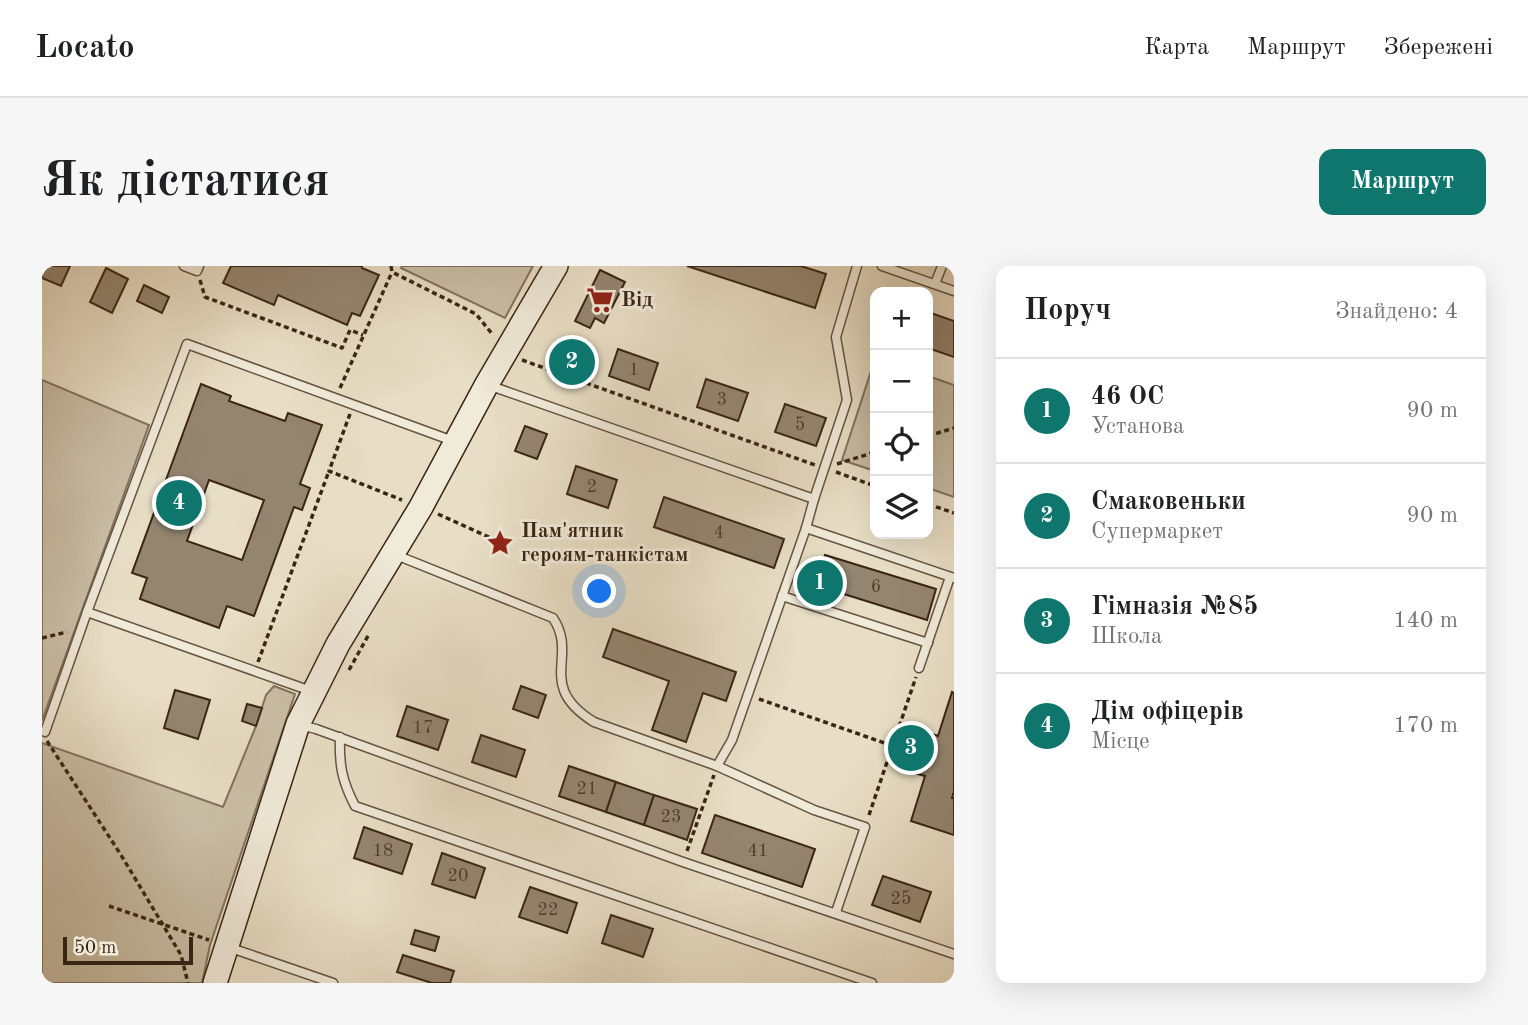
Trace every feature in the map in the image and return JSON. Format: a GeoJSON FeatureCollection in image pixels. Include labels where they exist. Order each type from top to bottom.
{"type":"FeatureCollection","features":[{"type":"Feature","properties":{"kind":"street"},"geometry":{"type":"LineString","coordinates":[[215,983],[298,724],[338,644],[421,507],[456,442],[496,387],[556,266]]}},
{"type":"Feature","properties":{"kind":"lane"},"geometry":{"type":"LineString","coordinates":[[184,266],[198,269]]}},
{"type":"Feature","properties":{"kind":"lane"},"geometry":{"type":"LineString","coordinates":[[717,766],[732,740],[806,528],[847,400],[836,337],[857,266]]}},
{"type":"Feature","properties":{"kind":"lane"},"geometry":{"type":"LineString","coordinates":[[882,266],[954,290]]}},
{"type":"Feature","properties":{"kind":"lane"},"geometry":{"type":"LineString","coordinates":[[935,284],[942,266]]}},
{"type":"Feature","properties":{"kind":"lane"},"geometry":{"type":"LineString","coordinates":[[45,732],[87,611],[187,344],[456,442]]}},
{"type":"Feature","properties":{"kind":"lane"},"geometry":{"type":"LineString","coordinates":[[496,387],[814,499]]}},
{"type":"Feature","properties":{"kind":"lane"},"geometry":{"type":"LineString","coordinates":[[806,528],[952,578],[919,668]]}},
{"type":"Feature","properties":{"kind":"lane"},"geometry":{"type":"LineString","coordinates":[[393,554],[553,618],[559,628],[562,642],[560,675],[566,696],[578,712],[594,722],[717,766],[814,810],[865,827],[836,912]]}},
{"type":"Feature","properties":{"kind":"lane"},"geometry":{"type":"LineString","coordinates":[[782,596],[928,643]]}},
{"type":"Feature","properties":{"kind":"lane"},"geometry":{"type":"LineString","coordinates":[[87,611],[314,691]]}},
{"type":"Feature","properties":{"kind":"lane"},"geometry":{"type":"LineString","coordinates":[[298,724],[683,862],[954,954]]}},
{"type":"Feature","properties":{"kind":"lane"},"geometry":{"type":"LineString","coordinates":[[340,737],[344,784],[355,806],[872,983]]}},
{"type":"Feature","properties":{"kind":"lane"},"geometry":{"type":"LineString","coordinates":[[226,946],[333,983]]}},
{"type":"Feature","properties":{"kind":"path"},"geometry":{"type":"LineString","coordinates":[[336,398],[392,272],[391,266]]}},
{"type":"Feature","properties":{"kind":"path"},"geometry":{"type":"LineString","coordinates":[[198,269],[205,297],[342,348],[350,330],[363,335]]}},
{"type":"Feature","properties":{"kind":"path"},"geometry":{"type":"LineString","coordinates":[[392,272],[476,314]]}},
{"type":"Feature","properties":{"kind":"path"},"geometry":{"type":"LineString","coordinates":[[496,387],[523,360],[870,484]]}},
{"type":"Feature","properties":{"kind":"path"},"geometry":{"type":"LineString","coordinates":[[255,671],[353,404]]}},
{"type":"Feature","properties":{"kind":"path"},"geometry":{"type":"LineString","coordinates":[[933,434],[954,428]]}},
{"type":"Feature","properties":{"kind":"path"},"geometry":{"type":"LineString","coordinates":[[824,468],[870,454]]}},
{"type":"Feature","properties":{"kind":"path"},"geometry":{"type":"LineString","coordinates":[[329,471],[491,538]]}},
{"type":"Feature","properties":{"kind":"path"},"geometry":{"type":"LineString","coordinates":[[933,506],[954,513]]}},
{"type":"Feature","properties":{"kind":"path"},"geometry":{"type":"LineString","coordinates":[[343,681],[370,632]]}},
{"type":"Feature","properties":{"kind":"path"},"geometry":{"type":"LineString","coordinates":[[865,827],[919,668]]}},
{"type":"Feature","properties":{"kind":"path"},"geometry":{"type":"LineString","coordinates":[[747,695],[893,746]]}},
{"type":"Feature","properties":{"kind":"path"},"geometry":{"type":"LineString","coordinates":[[45,732],[48,743],[84,795],[164,925],[181,955],[188,983]]}},
{"type":"Feature","properties":{"kind":"path"},"geometry":{"type":"LineString","coordinates":[[683,862],[717,766]]}},
{"type":"Feature","properties":{"kind":"path"},"geometry":{"type":"LineString","coordinates":[[109,906],[226,946]]}},
{"type":"Feature","properties":{"kind":"shaded area"},"geometry":{"type":"Polygon","coordinates":[[[533,266],[505,318],[401,268],[533,266]]]}},
{"type":"Feature","properties":{"kind":"shaded area"},"geometry":{"type":"Polygon","coordinates":[[[870,374],[870,469],[842,460],[870,374]]]}},
{"type":"Feature","properties":{"kind":"shaded area"},"geometry":{"type":"Polygon","coordinates":[[[933,378],[954,385],[954,497],[933,490],[933,378]]]}},
{"type":"Feature","properties":{"kind":"shaded area"},"geometry":{"type":"Polygon","coordinates":[[[42,380],[149,425],[42,721],[42,380]]]}},
{"type":"Feature","properties":{"kind":"shaded area"},"geometry":{"type":"Polygon","coordinates":[[[274,686],[295,694],[210,945],[202,983],[42,983],[42,743],[223,807],[266,695],[274,686]]]}},
{"type":"Feature","properties":{"kind":"building"},"geometry":{"type":"Polygon","coordinates":[[[42,266],[70,266],[61,286],[42,278],[42,266]]]}},
{"type":"Feature","properties":{"kind":"building"},"geometry":{"type":"Polygon","coordinates":[[[231,266],[362,266],[379,275],[360,316],[352,313],[347,325],[278,295],[274,305],[223,283],[231,266]]]}},
{"type":"Feature","properties":{"kind":"building"},"geometry":{"type":"Polygon","coordinates":[[[687,266],[801,266],[826,274],[815,308],[687,266]]]}},
{"type":"Feature","properties":{"kind":"building"},"geometry":{"type":"Polygon","coordinates":[[[106,268],[128,279],[112,313],[90,302],[106,268]]]}},
{"type":"Feature","properties":{"kind":"building","name":"Від"},"geometry":{"type":"Polygon","coordinates":[[[600,270],[625,282],[604,323],[595,318],[590,328],[575,321],[600,270]]]}},
{"type":"Feature","properties":{"kind":"building"},"geometry":{"type":"Polygon","coordinates":[[[144,285],[169,297],[162,313],[137,301],[144,285]]]}},
{"type":"Feature","properties":{"kind":"building"},"geometry":{"type":"Polygon","coordinates":[[[933,314],[954,321],[954,357],[933,350],[933,314]]]}},
{"type":"Feature","properties":{"kind":"building"},"geometry":{"type":"Polygon","coordinates":[[[572,346],[593,353],[588,367],[579,364],[577,369],[565,365],[572,346]]]}},
{"type":"Feature","properties":{"kind":"building"},"geometry":{"type":"Polygon","coordinates":[[[618,349],[658,363],[649,390],[609,376],[618,349]]]}},
{"type":"Feature","properties":{"kind":"building"},"geometry":{"type":"Polygon","coordinates":[[[706,379],[748,393],[738,421],[697,407],[706,379]]]}},
{"type":"Feature","properties":{"kind":"building"},"geometry":{"type":"Polygon","coordinates":[[[201,384],[231,396],[229,401],[285,421],[288,413],[322,425],[300,484],[310,488],[302,510],[294,507],[254,616],[227,606],[219,628],[140,599],[147,578],[132,573],[201,384]],[[209,480],[187,541],[242,560],[264,500],[209,480]]]}},
{"type":"Feature","properties":{"kind":"building"},"geometry":{"type":"Polygon","coordinates":[[[785,404],[826,418],[816,446],[775,432],[785,404]]]}},
{"type":"Feature","properties":{"kind":"building"},"geometry":{"type":"Polygon","coordinates":[[[525,426],[547,434],[537,459],[515,451],[525,426]]]}},
{"type":"Feature","properties":{"kind":"building"},"geometry":{"type":"Polygon","coordinates":[[[576,466],[617,480],[608,508],[567,494],[576,466]]]}},
{"type":"Feature","properties":{"kind":"building"},"geometry":{"type":"Polygon","coordinates":[[[664,497],[784,539],[774,568],[654,527],[664,497]]]}},
{"type":"Feature","properties":{"kind":"building"},"geometry":{"type":"Polygon","coordinates":[[[825,555],[936,589],[927,620],[815,585],[825,555]]]}},
{"type":"Feature","properties":{"kind":"building"},"geometry":{"type":"Polygon","coordinates":[[[613,629],[736,672],[726,701],[703,693],[686,742],[652,730],[669,681],[603,657],[613,629]]]}},
{"type":"Feature","properties":{"kind":"building"},"geometry":{"type":"Polygon","coordinates":[[[521,686],[546,695],[538,718],[513,709],[521,686]]]}},
{"type":"Feature","properties":{"kind":"building"},"geometry":{"type":"Polygon","coordinates":[[[175,690],[210,700],[198,739],[164,728],[175,690]]]}},
{"type":"Feature","properties":{"kind":"building"},"geometry":{"type":"Polygon","coordinates":[[[952,692],[954,835],[911,821],[925,776],[914,773],[927,732],[938,736],[952,692]]]}},
{"type":"Feature","properties":{"kind":"building"},"geometry":{"type":"Polygon","coordinates":[[[247,704],[262,708],[256,726],[242,721],[247,704]]]}},
{"type":"Feature","properties":{"kind":"building"},"geometry":{"type":"Polygon","coordinates":[[[407,706],[448,720],[438,750],[397,736],[407,706]]]}},
{"type":"Feature","properties":{"kind":"building"},"geometry":{"type":"Polygon","coordinates":[[[481,735],[525,750],[516,777],[472,762],[481,735]]]}},
{"type":"Feature","properties":{"kind":"building"},"geometry":{"type":"Polygon","coordinates":[[[569,766],[616,782],[606,812],[559,796],[569,766]]]}},
{"type":"Feature","properties":{"kind":"building"},"geometry":{"type":"Polygon","coordinates":[[[616,782],[654,795],[644,825],[606,812],[616,782]]]}},
{"type":"Feature","properties":{"kind":"building"},"geometry":{"type":"Polygon","coordinates":[[[654,795],[697,809],[687,840],[644,825],[654,795]]]}},
{"type":"Feature","properties":{"kind":"building"},"geometry":{"type":"Polygon","coordinates":[[[715,815],[815,849],[802,887],[702,853],[715,815]]]}},
{"type":"Feature","properties":{"kind":"building"},"geometry":{"type":"Polygon","coordinates":[[[364,827],[412,844],[402,874],[354,858],[364,827]]]}},
{"type":"Feature","properties":{"kind":"building"},"geometry":{"type":"Polygon","coordinates":[[[442,853],[485,868],[475,898],[432,884],[442,853]]]}},
{"type":"Feature","properties":{"kind":"building"},"geometry":{"type":"Polygon","coordinates":[[[883,876],[931,892],[920,922],[872,905],[883,876]]]}},
{"type":"Feature","properties":{"kind":"building"},"geometry":{"type":"Polygon","coordinates":[[[530,887],[577,903],[567,933],[519,917],[530,887]]]}},
{"type":"Feature","properties":{"kind":"building"},"geometry":{"type":"Polygon","coordinates":[[[611,915],[653,929],[643,957],[602,943],[611,915]]]}},
{"type":"Feature","properties":{"kind":"building"},"geometry":{"type":"Polygon","coordinates":[[[415,930],[439,937],[435,951],[411,944],[415,930]]]}},
{"type":"Feature","properties":{"kind":"building"},"geometry":{"type":"Polygon","coordinates":[[[403,955],[454,971],[450,983],[432,983],[397,972],[403,955]]]}},
{"type":"Feature","properties":{"kind":"place","name":"Від"},"geometry":{"type":"Point","coordinates":[600,300]}},
{"type":"Feature","properties":{"kind":"place","name":"Смаковеньки"},"geometry":{"type":"Point","coordinates":[572,362]}},
{"type":"Feature","properties":{"kind":"place","name":"Дім офіцерів"},"geometry":{"type":"Point","coordinates":[179,503]}},
{"type":"Feature","properties":{"kind":"place","name":"Пам'ятник героям-танкістам"},"geometry":{"type":"Point","coordinates":[500,543]}},
{"type":"Feature","properties":{"kind":"place","name":"46 ОС"},"geometry":{"type":"Point","coordinates":[820,583]}},
{"type":"Feature","properties":{"kind":"place","name":"Гімназія №85"},"geometry":{"type":"Point","coordinates":[911,748]}}]}
